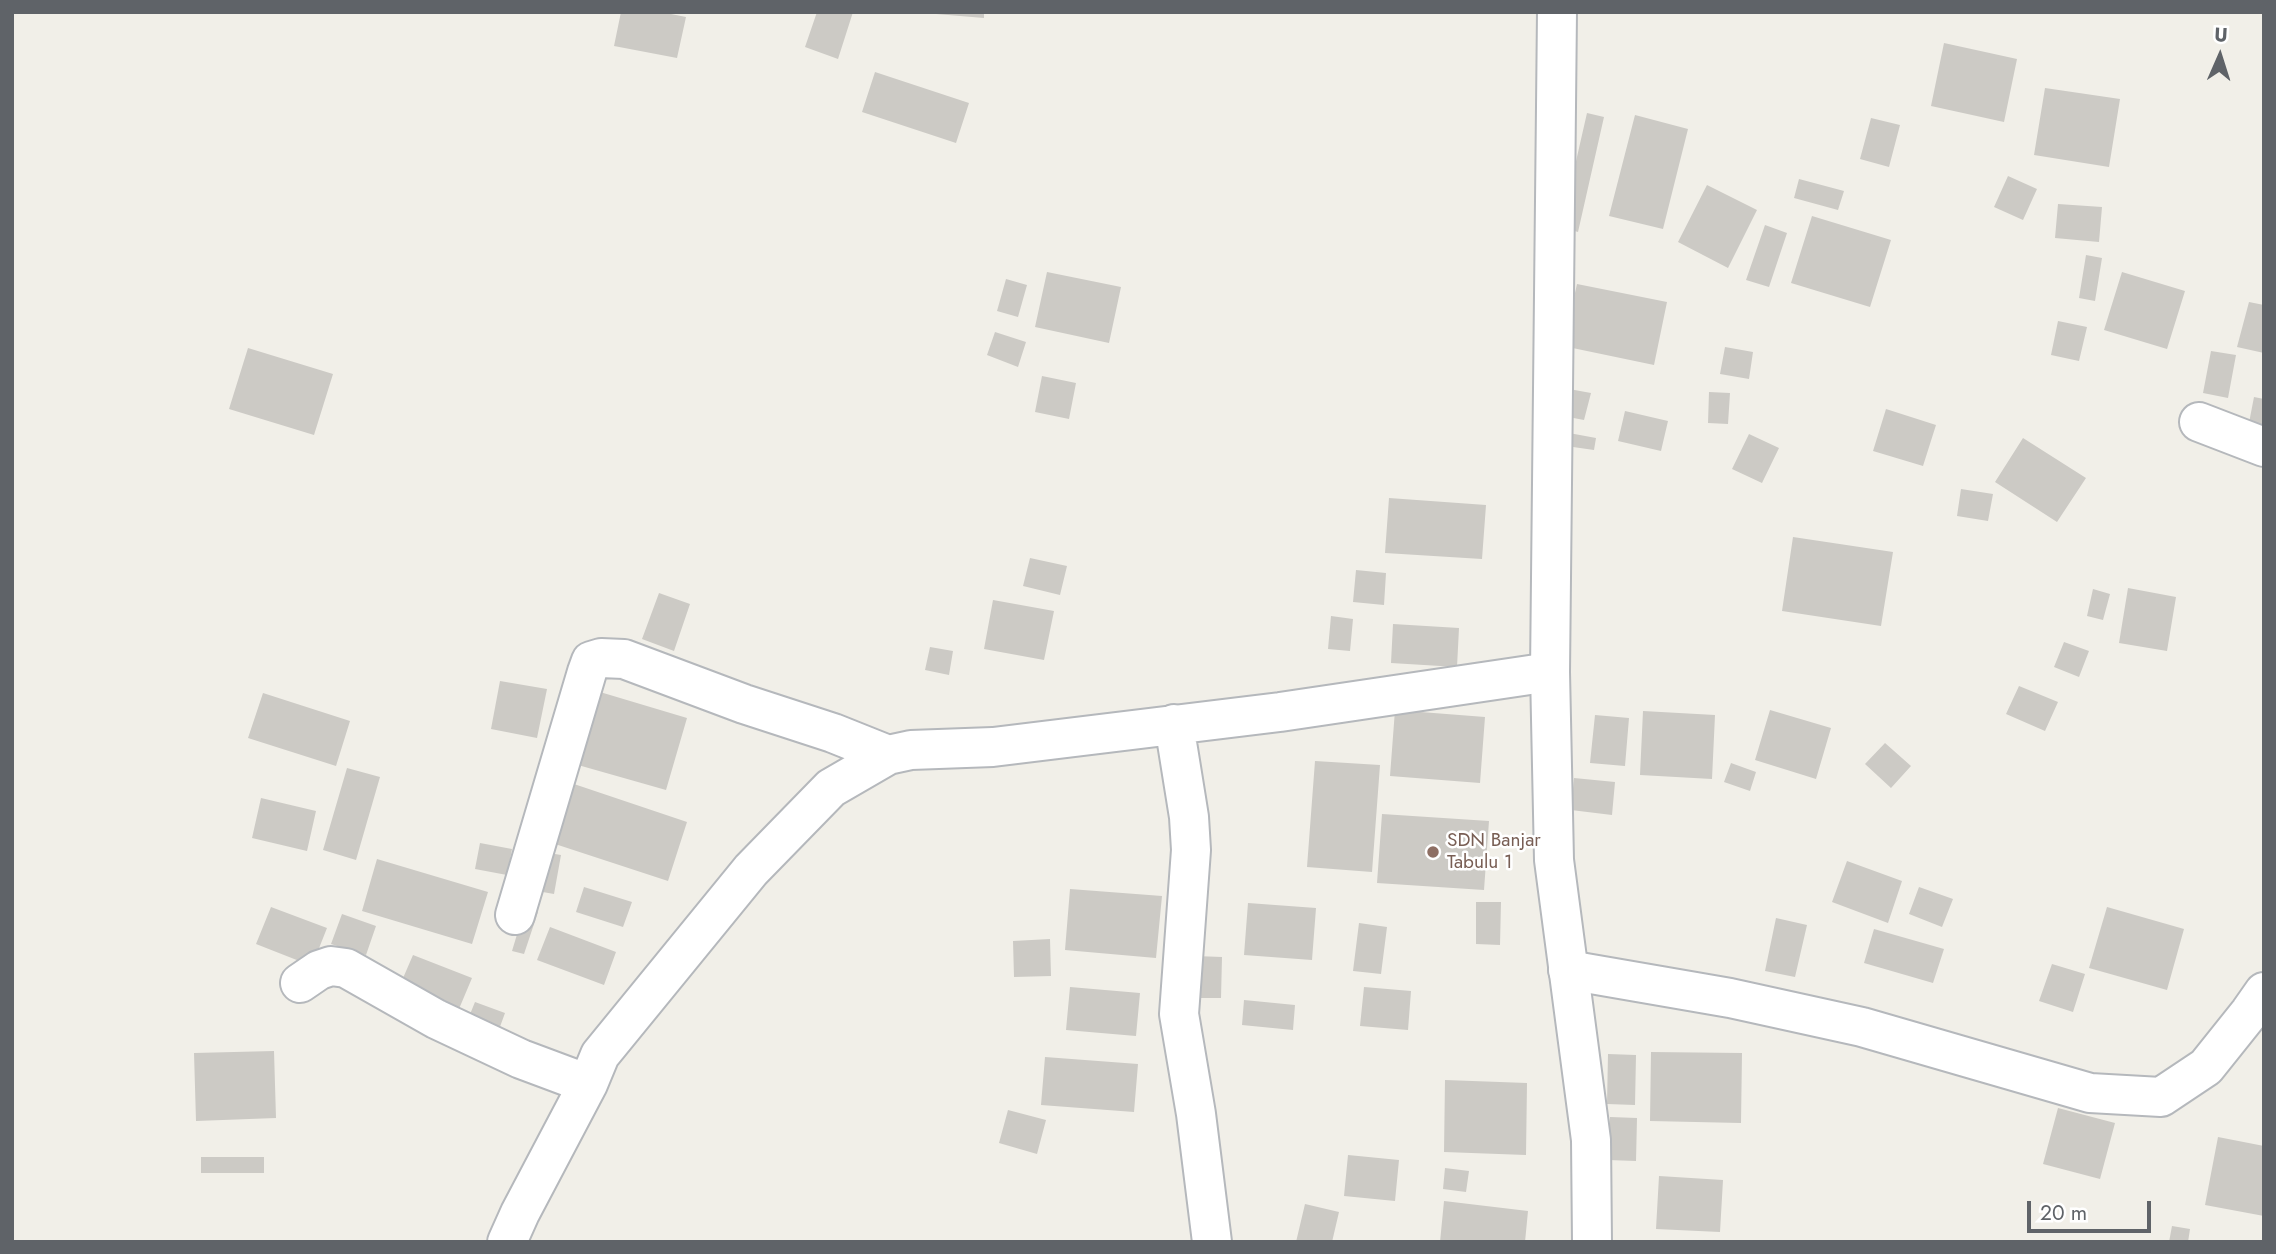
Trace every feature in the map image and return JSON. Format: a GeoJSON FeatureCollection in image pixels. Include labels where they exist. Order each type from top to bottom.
{"type":"FeatureCollection","features":[{"type":"Feature","properties":{"kind":"street"},"geometry":{"type":"LineString","coordinates":[[1558,12],[1550,672],[1554,860],[1591,1140],[1592,1242]]}},
{"type":"Feature","properties":{"kind":"street"},"geometry":{"type":"LineString","coordinates":[[2199,422],[2264,446]]}},
{"type":"Feature","properties":{"kind":"street"},"geometry":{"type":"LineString","coordinates":[[515,915],[591,661],[624,659],[744,704],[834,733],[888,755]]}},
{"type":"Feature","properties":{"kind":"street"},"geometry":{"type":"LineString","coordinates":[[507,1242],[588,1084],[600,1055],[751,870],[831,788],[888,755],[911,750],[993,747],[1346,703],[1550,672]]}},
{"type":"Feature","properties":{"kind":"street"},"geometry":{"type":"LineString","coordinates":[[1174,724],[1189,817],[1191,850],[1180,1014],[1212,1242]]}},
{"type":"Feature","properties":{"kind":"street"},"geometry":{"type":"LineString","coordinates":[[300,983],[319,970],[331,966],[346,968],[436,1018],[521,1059],[588,1084]]}},
{"type":"Feature","properties":{"kind":"street"},"geometry":{"type":"LineString","coordinates":[[1568,970],[1730,998],[1862,1027],[2090,1093],[2161,1097],[2206,1067],[2264,992]]}},
{"type":"Feature","properties":{"kind":"building"},"geometry":{"type":"Polygon","coordinates":[[[621,12],[661,12],[686,17],[677,58],[614,46],[621,12]]]}},
{"type":"Feature","properties":{"kind":"building"},"geometry":{"type":"Polygon","coordinates":[[[817,12],[853,12],[838,59],[805,47],[817,12]]]}},
{"type":"Feature","properties":{"kind":"building"},"geometry":{"type":"Polygon","coordinates":[[[984,12],[984,18],[936,14],[984,12]]]}},
{"type":"Feature","properties":{"kind":"building"},"geometry":{"type":"Polygon","coordinates":[[[1944,43],[2017,59],[2004,122],[1931,106],[1944,43]]]}},
{"type":"Feature","properties":{"kind":"building"},"geometry":{"type":"Polygon","coordinates":[[[875,72],[969,103],[956,143],[862,112],[875,72]]]}},
{"type":"Feature","properties":{"kind":"building"},"geometry":{"type":"Polygon","coordinates":[[[2045,88],[2120,99],[2109,167],[2034,155],[2045,88]]]}},
{"type":"Feature","properties":{"kind":"building"},"geometry":{"type":"Polygon","coordinates":[[[1587,113],[1604,117],[1578,232],[1561,227],[1587,113]]]}},
{"type":"Feature","properties":{"kind":"building"},"geometry":{"type":"Polygon","coordinates":[[[1635,115],[1688,129],[1663,229],[1609,216],[1635,115]]]}},
{"type":"Feature","properties":{"kind":"building"},"geometry":{"type":"Polygon","coordinates":[[[1871,118],[1900,125],[1889,167],[1860,159],[1871,118]]]}},
{"type":"Feature","properties":{"kind":"building"},"geometry":{"type":"Polygon","coordinates":[[[2008,176],[2037,189],[2023,220],[1994,207],[2008,176]]]}},
{"type":"Feature","properties":{"kind":"building"},"geometry":{"type":"Polygon","coordinates":[[[1799,179],[1844,191],[1838,210],[1794,198],[1799,179]]]}},
{"type":"Feature","properties":{"kind":"building"},"geometry":{"type":"Polygon","coordinates":[[[1707,185],[1757,210],[1728,268],[1678,242],[1707,185]]]}},
{"type":"Feature","properties":{"kind":"building"},"geometry":{"type":"Polygon","coordinates":[[[2058,204],[2102,207],[2099,242],[2055,238],[2058,204]]]}},
{"type":"Feature","properties":{"kind":"building"},"geometry":{"type":"Polygon","coordinates":[[[1812,216],[1891,240],[1870,307],[1791,283],[1812,216]]]}},
{"type":"Feature","properties":{"kind":"building"},"geometry":{"type":"Polygon","coordinates":[[[1765,225],[1787,233],[1769,287],[1746,280],[1765,225]]]}},
{"type":"Feature","properties":{"kind":"building"},"geometry":{"type":"Polygon","coordinates":[[[2086,255],[2102,258],[2095,301],[2079,298],[2086,255]]]}},
{"type":"Feature","properties":{"kind":"building"},"geometry":{"type":"Polygon","coordinates":[[[1047,272],[1121,287],[1109,343],[1035,327],[1047,272]]]}},
{"type":"Feature","properties":{"kind":"building"},"geometry":{"type":"Polygon","coordinates":[[[2122,272],[2185,291],[2167,349],[2104,330],[2122,272]]]}},
{"type":"Feature","properties":{"kind":"building"},"geometry":{"type":"Polygon","coordinates":[[[1006,279],[1027,285],[1018,317],[997,311],[1006,279]]]}},
{"type":"Feature","properties":{"kind":"building"},"geometry":{"type":"Polygon","coordinates":[[[1577,284],[1667,302],[1654,365],[1563,346],[1577,284]]]}},
{"type":"Feature","properties":{"kind":"building"},"geometry":{"type":"Polygon","coordinates":[[[2249,302],[2264,305],[2264,353],[2237,347],[2249,302]]]}},
{"type":"Feature","properties":{"kind":"building"},"geometry":{"type":"Polygon","coordinates":[[[2058,321],[2087,327],[2079,361],[2051,355],[2058,321]]]}},
{"type":"Feature","properties":{"kind":"building"},"geometry":{"type":"Polygon","coordinates":[[[995,332],[1026,342],[1018,367],[987,355],[995,332]]]}},
{"type":"Feature","properties":{"kind":"building"},"geometry":{"type":"Polygon","coordinates":[[[1725,347],[1753,352],[1749,379],[1720,374],[1725,347]]]}},
{"type":"Feature","properties":{"kind":"building"},"geometry":{"type":"Polygon","coordinates":[[[248,348],[333,374],[314,435],[229,409],[248,348]]]}},
{"type":"Feature","properties":{"kind":"building"},"geometry":{"type":"Polygon","coordinates":[[[2211,351],[2236,355],[2228,398],[2203,393],[2211,351]]]}},
{"type":"Feature","properties":{"kind":"building"},"geometry":{"type":"Polygon","coordinates":[[[1042,376],[1076,383],[1069,419],[1035,412],[1042,376]]]}},
{"type":"Feature","properties":{"kind":"building"},"geometry":{"type":"Polygon","coordinates":[[[1569,389],[1591,393],[1584,420],[1563,416],[1569,389]]]}},
{"type":"Feature","properties":{"kind":"building"},"geometry":{"type":"Polygon","coordinates":[[[1709,392],[1730,393],[1728,424],[1708,423],[1709,392]]]}},
{"type":"Feature","properties":{"kind":"building"},"geometry":{"type":"Polygon","coordinates":[[[2254,397],[2264,399],[2264,431],[2248,428],[2254,397]]]}},
{"type":"Feature","properties":{"kind":"building"},"geometry":{"type":"Polygon","coordinates":[[[1886,409],[1936,425],[1923,466],[1873,451],[1886,409]]]}},
{"type":"Feature","properties":{"kind":"building"},"geometry":{"type":"Polygon","coordinates":[[[1625,411],[1668,421],[1661,451],[1618,441],[1625,411]]]}},
{"type":"Feature","properties":{"kind":"building"},"geometry":{"type":"Polygon","coordinates":[[[1569,433],[1596,438],[1594,450],[1566,446],[1569,433]]]}},
{"type":"Feature","properties":{"kind":"building"},"geometry":{"type":"Polygon","coordinates":[[[1749,434],[1779,448],[1762,483],[1732,469],[1749,434]]]}},
{"type":"Feature","properties":{"kind":"building"},"geometry":{"type":"Polygon","coordinates":[[[2023,438],[2086,478],[2057,522],[1995,482],[2023,438]]]}},
{"type":"Feature","properties":{"kind":"building"},"geometry":{"type":"Polygon","coordinates":[[[1961,489],[1993,494],[1988,521],[1957,516],[1961,489]]]}},
{"type":"Feature","properties":{"kind":"building"},"geometry":{"type":"Polygon","coordinates":[[[1389,498],[1486,505],[1482,559],[1385,553],[1389,498]]]}},
{"type":"Feature","properties":{"kind":"building"},"geometry":{"type":"Polygon","coordinates":[[[1793,537],[1893,552],[1881,626],[1782,611],[1793,537]]]}},
{"type":"Feature","properties":{"kind":"building"},"geometry":{"type":"Polygon","coordinates":[[[1030,558],[1067,566],[1060,595],[1023,586],[1030,558]]]}},
{"type":"Feature","properties":{"kind":"building"},"geometry":{"type":"Polygon","coordinates":[[[1356,570],[1386,573],[1384,605],[1353,602],[1356,570]]]}},
{"type":"Feature","properties":{"kind":"building"},"geometry":{"type":"Polygon","coordinates":[[[2128,588],[2176,597],[2167,651],[2119,643],[2128,588]]]}},
{"type":"Feature","properties":{"kind":"building"},"geometry":{"type":"Polygon","coordinates":[[[2093,589],[2110,594],[2103,620],[2087,616],[2093,589]]]}},
{"type":"Feature","properties":{"kind":"building"},"geometry":{"type":"Polygon","coordinates":[[[659,593],[690,604],[674,651],[642,639],[659,593]]]}},
{"type":"Feature","properties":{"kind":"building"},"geometry":{"type":"Polygon","coordinates":[[[993,600],[1054,611],[1044,660],[984,649],[993,600]]]}},
{"type":"Feature","properties":{"kind":"building"},"geometry":{"type":"Polygon","coordinates":[[[1331,616],[1353,619],[1350,651],[1328,649],[1331,616]]]}},
{"type":"Feature","properties":{"kind":"building"},"geometry":{"type":"Polygon","coordinates":[[[1393,624],[1459,628],[1457,667],[1391,663],[1393,624]]]}},
{"type":"Feature","properties":{"kind":"building"},"geometry":{"type":"Polygon","coordinates":[[[2064,642],[2089,651],[2079,677],[2054,667],[2064,642]]]}},
{"type":"Feature","properties":{"kind":"building"},"geometry":{"type":"Polygon","coordinates":[[[930,647],[953,651],[949,675],[925,670],[930,647]]]}},
{"type":"Feature","properties":{"kind":"building"},"geometry":{"type":"Polygon","coordinates":[[[500,681],[547,689],[537,738],[491,729],[500,681]]]}},
{"type":"Feature","properties":{"kind":"building"},"geometry":{"type":"Polygon","coordinates":[[[2019,686],[2058,702],[2045,731],[2006,714],[2019,686]]]}},
{"type":"Feature","properties":{"kind":"building"},"geometry":{"type":"Polygon","coordinates":[[[600,692],[687,718],[666,790],[578,765],[600,692]]]}},
{"type":"Feature","properties":{"kind":"building"},"geometry":{"type":"Polygon","coordinates":[[[263,693],[350,721],[336,766],[248,738],[263,693]]]}},
{"type":"Feature","properties":{"kind":"building","name":"SDN Banjar Tabulu 1"},"geometry":{"type":"Polygon","coordinates":[[[1395,710],[1485,717],[1480,783],[1390,776],[1395,710]]]}},
{"type":"Feature","properties":{"kind":"building"},"geometry":{"type":"Polygon","coordinates":[[[1770,710],[1831,728],[1816,779],[1755,760],[1770,710]]]}},
{"type":"Feature","properties":{"kind":"building"},"geometry":{"type":"Polygon","coordinates":[[[1643,711],[1715,715],[1712,779],[1640,775],[1643,711]]]}},
{"type":"Feature","properties":{"kind":"building"},"geometry":{"type":"Polygon","coordinates":[[[1595,715],[1629,718],[1625,766],[1590,763],[1595,715]]]}},
{"type":"Feature","properties":{"kind":"building"},"geometry":{"type":"Polygon","coordinates":[[[1885,743],[1911,766],[1891,788],[1865,764],[1885,743]]]}},
{"type":"Feature","properties":{"kind":"building"},"geometry":{"type":"Polygon","coordinates":[[[1315,761],[1380,765],[1372,872],[1307,867],[1315,761]]]}},
{"type":"Feature","properties":{"kind":"building"},"geometry":{"type":"Polygon","coordinates":[[[1731,763],[1756,772],[1750,791],[1724,782],[1731,763]]]}},
{"type":"Feature","properties":{"kind":"building"},"geometry":{"type":"Polygon","coordinates":[[[347,768],[380,777],[356,860],[323,850],[347,768]]]}},
{"type":"Feature","properties":{"kind":"building"},"geometry":{"type":"Polygon","coordinates":[[[1574,778],[1615,782],[1612,815],[1571,810],[1574,778]]]}},
{"type":"Feature","properties":{"kind":"building"},"geometry":{"type":"Polygon","coordinates":[[[571,783],[687,822],[668,881],[552,843],[571,783]]]}},
{"type":"Feature","properties":{"kind":"building"},"geometry":{"type":"Polygon","coordinates":[[[261,798],[316,811],[307,851],[252,838],[261,798]]]}},
{"type":"Feature","properties":{"kind":"building","name":"SDN Banjar Tabulu 1"},"geometry":{"type":"Polygon","coordinates":[[[1382,814],[1489,821],[1484,890],[1377,883],[1382,814]]]}},
{"type":"Feature","properties":{"kind":"building"},"geometry":{"type":"Polygon","coordinates":[[[480,843],[512,849],[507,875],[475,869],[480,843]]]}},
{"type":"Feature","properties":{"kind":"building"},"geometry":{"type":"Polygon","coordinates":[[[543,852],[561,855],[554,894],[537,891],[543,852]]]}},
{"type":"Feature","properties":{"kind":"building"},"geometry":{"type":"Polygon","coordinates":[[[377,859],[488,892],[472,944],[362,911],[377,859]]]}},
{"type":"Feature","properties":{"kind":"building"},"geometry":{"type":"Polygon","coordinates":[[[1847,861],[1902,881],[1888,923],[1832,902],[1847,861]]]}},
{"type":"Feature","properties":{"kind":"building"},"geometry":{"type":"Polygon","coordinates":[[[584,887],[632,902],[623,927],[576,912],[584,887]]]}},
{"type":"Feature","properties":{"kind":"building"},"geometry":{"type":"Polygon","coordinates":[[[1919,887],[1953,899],[1942,927],[1909,914],[1919,887]]]}},
{"type":"Feature","properties":{"kind":"building"},"geometry":{"type":"Polygon","coordinates":[[[1070,889],[1162,896],[1156,958],[1065,950],[1070,889]]]}},
{"type":"Feature","properties":{"kind":"building"},"geometry":{"type":"Polygon","coordinates":[[[1476,902],[1501,902],[1500,945],[1476,944],[1476,902]]]}},
{"type":"Feature","properties":{"kind":"building"},"geometry":{"type":"Polygon","coordinates":[[[1248,903],[1316,908],[1312,960],[1244,955],[1248,903]]]}},
{"type":"Feature","properties":{"kind":"building"},"geometry":{"type":"Polygon","coordinates":[[[271,907],[327,928],[312,966],[256,944],[271,907]]]}},
{"type":"Feature","properties":{"kind":"building"},"geometry":{"type":"Polygon","coordinates":[[[2107,907],[2184,929],[2167,990],[2089,968],[2107,907]]]}},
{"type":"Feature","properties":{"kind":"building"},"geometry":{"type":"Polygon","coordinates":[[[525,908],[538,912],[524,954],[512,951],[525,908]]]}},
{"type":"Feature","properties":{"kind":"building"},"geometry":{"type":"Polygon","coordinates":[[[342,914],[376,926],[366,955],[331,944],[342,914]]]}},
{"type":"Feature","properties":{"kind":"building"},"geometry":{"type":"Polygon","coordinates":[[[1776,918],[1807,925],[1795,977],[1765,971],[1776,918]]]}},
{"type":"Feature","properties":{"kind":"building"},"geometry":{"type":"Polygon","coordinates":[[[1359,923],[1387,927],[1381,974],[1353,971],[1359,923]]]}},
{"type":"Feature","properties":{"kind":"building"},"geometry":{"type":"Polygon","coordinates":[[[550,927],[616,952],[604,985],[537,960],[550,927]]]}},
{"type":"Feature","properties":{"kind":"building"},"geometry":{"type":"Polygon","coordinates":[[[1874,929],[1944,949],[1933,983],[1864,963],[1874,929]]]}},
{"type":"Feature","properties":{"kind":"building"},"geometry":{"type":"Polygon","coordinates":[[[1050,939],[1051,976],[1014,977],[1013,941],[1050,939]]]}},
{"type":"Feature","properties":{"kind":"building"},"geometry":{"type":"Polygon","coordinates":[[[413,955],[472,978],[456,1016],[397,992],[413,955]]]}},
{"type":"Feature","properties":{"kind":"building"},"geometry":{"type":"Polygon","coordinates":[[[1195,956],[1222,957],[1221,998],[1193,998],[1195,956]]]}},
{"type":"Feature","properties":{"kind":"building"},"geometry":{"type":"Polygon","coordinates":[[[2052,964],[2085,974],[2073,1012],[2039,1001],[2052,964]]]}},
{"type":"Feature","properties":{"kind":"building"},"geometry":{"type":"Polygon","coordinates":[[[1070,987],[1140,993],[1136,1036],[1066,1030],[1070,987]]]}},
{"type":"Feature","properties":{"kind":"building"},"geometry":{"type":"Polygon","coordinates":[[[1364,987],[1411,991],[1408,1030],[1360,1026],[1364,987]]]}},
{"type":"Feature","properties":{"kind":"building"},"geometry":{"type":"Polygon","coordinates":[[[1244,1000],[1295,1005],[1293,1030],[1242,1025],[1244,1000]]]}},
{"type":"Feature","properties":{"kind":"building"},"geometry":{"type":"Polygon","coordinates":[[[475,1002],[505,1013],[497,1035],[466,1024],[475,1002]]]}},
{"type":"Feature","properties":{"kind":"building"},"geometry":{"type":"Polygon","coordinates":[[[274,1051],[276,1118],[196,1121],[194,1053],[274,1051]]]}},
{"type":"Feature","properties":{"kind":"building"},"geometry":{"type":"Polygon","coordinates":[[[1651,1052],[1742,1053],[1741,1123],[1650,1121],[1651,1052]]]}},
{"type":"Feature","properties":{"kind":"building"},"geometry":{"type":"Polygon","coordinates":[[[1608,1054],[1636,1055],[1635,1105],[1607,1104],[1608,1054]]]}},
{"type":"Feature","properties":{"kind":"building"},"geometry":{"type":"Polygon","coordinates":[[[1045,1057],[1138,1064],[1134,1112],[1041,1105],[1045,1057]]]}},
{"type":"Feature","properties":{"kind":"building"},"geometry":{"type":"Polygon","coordinates":[[[1445,1080],[1527,1083],[1526,1155],[1444,1152],[1445,1080]]]}},
{"type":"Feature","properties":{"kind":"building"},"geometry":{"type":"Polygon","coordinates":[[[2058,1108],[2115,1123],[2100,1179],[2043,1164],[2058,1108]]]}},
{"type":"Feature","properties":{"kind":"building"},"geometry":{"type":"Polygon","coordinates":[[[1008,1110],[1046,1120],[1037,1154],[999,1143],[1008,1110]]]}},
{"type":"Feature","properties":{"kind":"building"},"geometry":{"type":"Polygon","coordinates":[[[1610,1117],[1637,1118],[1636,1161],[1608,1160],[1610,1117]]]}},
{"type":"Feature","properties":{"kind":"building"},"geometry":{"type":"Polygon","coordinates":[[[2218,1137],[2264,1146],[2264,1216],[2205,1205],[2218,1137]]]}},
{"type":"Feature","properties":{"kind":"building"},"geometry":{"type":"Polygon","coordinates":[[[1348,1155],[1399,1160],[1395,1201],[1344,1196],[1348,1155]]]}},
{"type":"Feature","properties":{"kind":"building"},"geometry":{"type":"Polygon","coordinates":[[[201,1157],[264,1157],[264,1173],[201,1173],[201,1157]]]}},
{"type":"Feature","properties":{"kind":"building"},"geometry":{"type":"Polygon","coordinates":[[[1445,1168],[1469,1171],[1466,1192],[1443,1189],[1445,1168]]]}},
{"type":"Feature","properties":{"kind":"building"},"geometry":{"type":"Polygon","coordinates":[[[1659,1176],[1723,1180],[1720,1232],[1656,1229],[1659,1176]]]}},
{"type":"Feature","properties":{"kind":"building"},"geometry":{"type":"Polygon","coordinates":[[[1444,1201],[1528,1211],[1525,1242],[1440,1242],[1444,1201]]]}},
{"type":"Feature","properties":{"kind":"building"},"geometry":{"type":"Polygon","coordinates":[[[1305,1204],[1339,1212],[1332,1242],[1296,1242],[1305,1204]]]}},
{"type":"Feature","properties":{"kind":"building"},"geometry":{"type":"Polygon","coordinates":[[[2172,1226],[2190,1229],[2188,1242],[2169,1242],[2172,1226]]]}},
{"type":"Feature","properties":{"kind":"place","name":"SDN Banjar Tabulu 1"},"geometry":{"type":"Point","coordinates":[1433,852]}}]}
